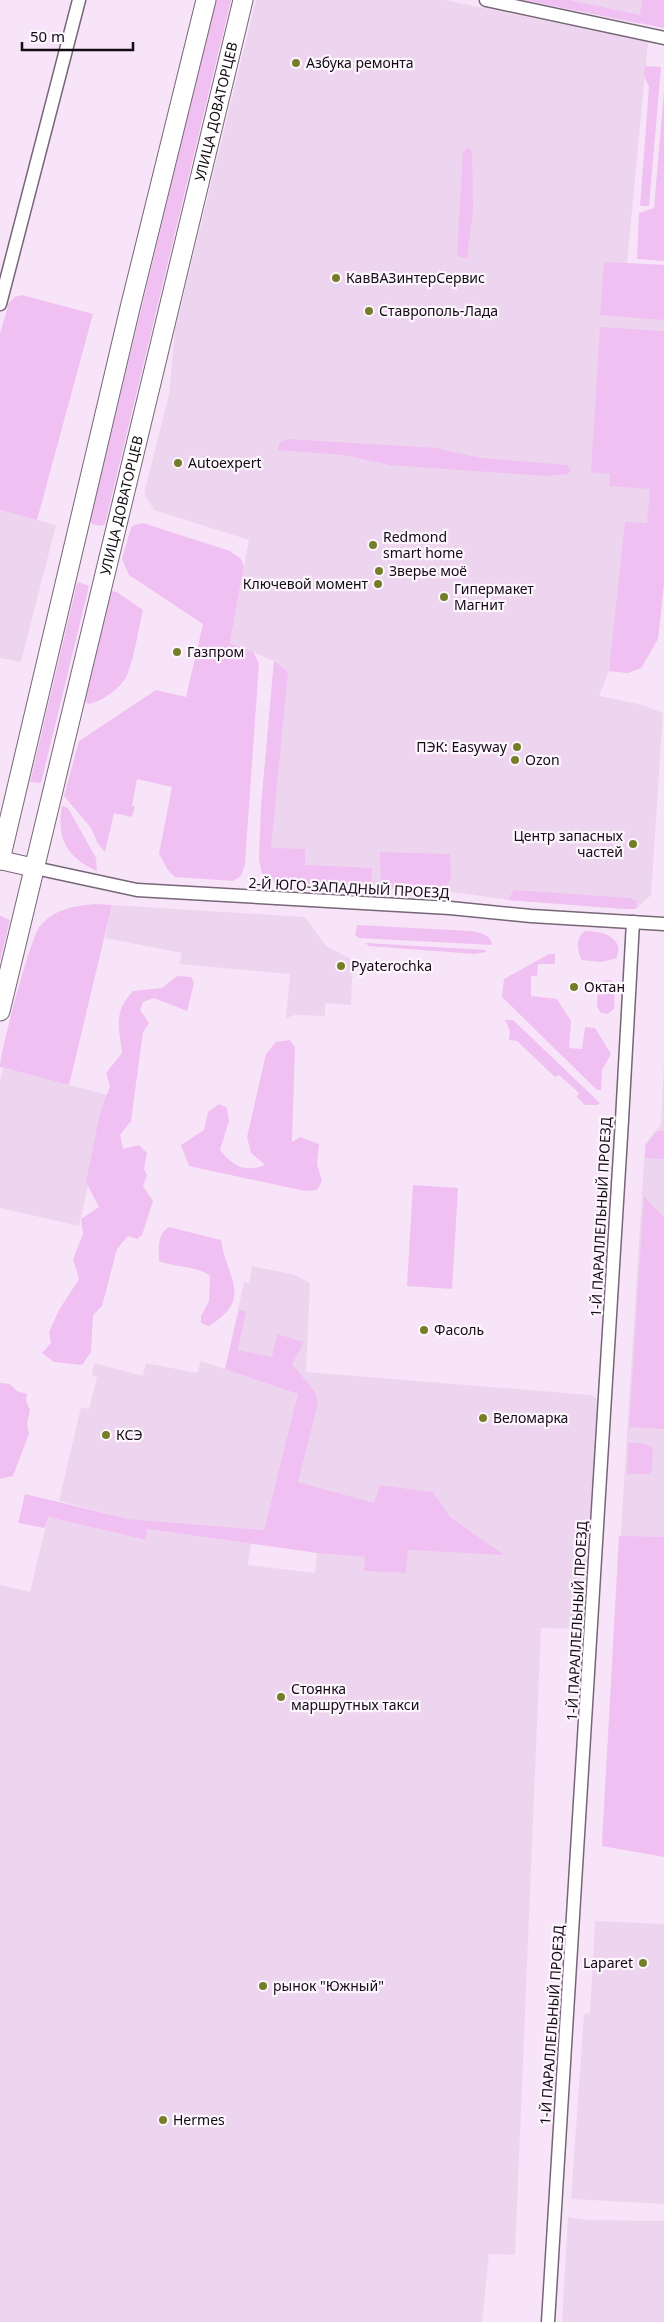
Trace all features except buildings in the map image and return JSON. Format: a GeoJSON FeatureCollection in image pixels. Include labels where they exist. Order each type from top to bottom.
{"type":"FeatureCollection","features":[{"type":"Feature","properties":{"kind":"main road"},"geometry":{"type":"LineString","coordinates":[[35,868],[0,860],[127,318],[206,0]]}},
{"type":"Feature","properties":{"kind":"main road","name":"УЛИЦА ДОВАТОРЦЕВ"},"geometry":{"type":"LineString","coordinates":[[0,1011],[243,0]]}},
{"type":"Feature","properties":{"kind":"street"},"geometry":{"type":"LineString","coordinates":[[0,304],[79,0]]}},
{"type":"Feature","properties":{"kind":"street"},"geometry":{"type":"LineString","coordinates":[[486,0],[664,38]]}},
{"type":"Feature","properties":{"kind":"street","name":"2-Й ЮГО-ЗАПАДНЫЙ ПРОЕЗД"},"geometry":{"type":"LineString","coordinates":[[35,868],[137,890],[450,908],[531,916],[664,924]]}},
{"type":"Feature","properties":{"kind":"street","name":"1-Й ПАРАЛЛЕЛЬНЫЙ ПРОЕЗД"},"geometry":{"type":"LineString","coordinates":[[548,2322],[578,1854],[632,922]]}},
{"type":"Feature","properties":{"kind":"shaded area"},"geometry":{"type":"Polygon","coordinates":[[[216,0],[231,0],[105,524],[102,526],[92,524],[90,521],[216,0]]]}},
{"type":"Feature","properties":{"kind":"shaded area"},"geometry":{"type":"Polygon","coordinates":[[[256,0],[445,0],[648,42],[627,263],[664,265],[664,583],[658,639],[641,668],[628,673],[609,671],[599,696],[643,705],[663,713],[651,895],[636,909],[508,900],[461,893],[274,882],[266,879],[262,873],[259,860],[261,807],[274,661],[230,643],[249,540],[154,510],[144,494],[169,395],[175,330],[256,0]]]}},
{"type":"Feature","properties":{"kind":"shaded area"},"geometry":{"type":"Polygon","coordinates":[[[524,0],[642,0],[640,24],[524,0]]]}},
{"type":"Feature","properties":{"kind":"shaded area"},"geometry":{"type":"Polygon","coordinates":[[[524,0],[568,0],[640,15],[642,0],[664,0],[664,28],[524,0]]]}},
{"type":"Feature","properties":{"kind":"shaded area"},"geometry":{"type":"Polygon","coordinates":[[[645,66],[661,67],[649,206],[640,206],[649,87],[644,76],[645,66]]]}},
{"type":"Feature","properties":{"kind":"shaded area"},"geometry":{"type":"Polygon","coordinates":[[[664,91],[664,261],[637,259],[639,213],[654,208],[664,91]]]}},
{"type":"Feature","properties":{"kind":"shaded area"},"geometry":{"type":"Polygon","coordinates":[[[468,147],[472,152],[473,210],[467,259],[457,256],[463,153],[468,147]]]}},
{"type":"Feature","properties":{"kind":"shaded area"},"geometry":{"type":"Polygon","coordinates":[[[604,262],[664,265],[664,320],[600,315],[604,262]]]}},
{"type":"Feature","properties":{"kind":"shaded area"},"geometry":{"type":"Polygon","coordinates":[[[22,295],[93,314],[37,520],[0,510],[0,334],[9,303],[15,297],[22,295]]]}},
{"type":"Feature","properties":{"kind":"shaded area"},"geometry":{"type":"Polygon","coordinates":[[[600,327],[664,331],[664,583],[658,639],[641,668],[628,673],[609,671],[625,522],[647,523],[650,489],[609,486],[610,474],[591,472],[600,327]]]}},
{"type":"Feature","properties":{"kind":"shaded area"},"geometry":{"type":"Polygon","coordinates":[[[287,439],[436,448],[481,458],[567,465],[571,470],[568,474],[546,476],[390,465],[343,455],[278,450],[279,443],[287,439]]]}},
{"type":"Feature","properties":{"kind":"shaded area"},"geometry":{"type":"Polygon","coordinates":[[[0,510],[56,525],[21,662],[0,658],[0,510]]]}},
{"type":"Feature","properties":{"kind":"shaded area"},"geometry":{"type":"Polygon","coordinates":[[[143,523],[230,551],[241,559],[244,566],[230,643],[253,652],[259,663],[245,864],[241,876],[233,881],[175,877],[168,870],[159,854],[172,787],[137,779],[132,806],[135,807],[132,817],[114,813],[105,852],[98,844],[91,828],[64,796],[79,741],[156,690],[186,697],[203,624],[129,575],[122,559],[131,528],[134,525],[143,523]]]}},
{"type":"Feature","properties":{"kind":"shaded area"},"geometry":{"type":"Polygon","coordinates":[[[77,583],[89,586],[41,783],[30,782],[77,583]]]}},
{"type":"Feature","properties":{"kind":"shaded area"},"geometry":{"type":"Polygon","coordinates":[[[110,591],[117,592],[143,610],[127,675],[121,685],[110,694],[88,704],[84,700],[110,591]]]}},
{"type":"Feature","properties":{"kind":"shaded area"},"geometry":{"type":"Polygon","coordinates":[[[274,661],[288,672],[271,848],[305,849],[305,865],[372,868],[371,888],[274,882],[266,879],[262,873],[259,860],[261,807],[274,661]]]}},
{"type":"Feature","properties":{"kind":"shaded area"},"geometry":{"type":"Polygon","coordinates":[[[62,806],[68,808],[96,858],[97,871],[78,860],[66,846],[61,828],[62,806]]]}},
{"type":"Feature","properties":{"kind":"shaded area"},"geometry":{"type":"Polygon","coordinates":[[[380,852],[450,854],[451,877],[447,886],[437,891],[381,888],[380,852]]]}},
{"type":"Feature","properties":{"kind":"shaded area"},"geometry":{"type":"Polygon","coordinates":[[[514,890],[630,898],[637,901],[636,909],[623,909],[508,900],[514,890]]]}},
{"type":"Feature","properties":{"kind":"shaded area"},"geometry":{"type":"Polygon","coordinates":[[[95,904],[112,905],[69,1085],[0,1067],[17,994],[30,950],[40,926],[46,920],[65,909],[95,904]]]}},
{"type":"Feature","properties":{"kind":"shaded area"},"geometry":{"type":"Polygon","coordinates":[[[112,905],[305,917],[326,946],[353,960],[351,1005],[325,1003],[325,1016],[295,1015],[286,1018],[290,974],[179,964],[182,953],[105,938],[112,905]]]}},
{"type":"Feature","properties":{"kind":"shaded area"},"geometry":{"type":"Polygon","coordinates":[[[0,916],[10,920],[0,961],[0,916]]]}},
{"type":"Feature","properties":{"kind":"shaded area"},"geometry":{"type":"Polygon","coordinates":[[[357,925],[471,931],[481,933],[490,938],[492,945],[359,938],[355,935],[357,925]]]}},
{"type":"Feature","properties":{"kind":"shaded area"},"geometry":{"type":"Polygon","coordinates":[[[585,931],[599,932],[613,938],[618,946],[617,958],[601,962],[582,960],[578,941],[585,931]]]}},
{"type":"Feature","properties":{"kind":"shaded area"},"geometry":{"type":"Polygon","coordinates":[[[365,943],[486,950],[486,952],[475,954],[369,946],[365,943]]]}},
{"type":"Feature","properties":{"kind":"shaded area"},"geometry":{"type":"Polygon","coordinates":[[[549,954],[555,954],[555,964],[538,964],[537,976],[531,976],[531,996],[557,999],[571,1021],[569,1048],[582,1049],[585,1027],[595,1028],[611,1054],[602,1070],[601,1090],[597,1090],[502,997],[504,979],[549,954]]]}},
{"type":"Feature","properties":{"kind":"shaded area"},"geometry":{"type":"Polygon","coordinates":[[[177,976],[191,977],[194,983],[187,1011],[154,998],[143,1002],[140,1010],[149,1023],[143,1032],[131,1121],[120,1135],[123,1149],[139,1145],[147,1153],[144,1169],[147,1175],[143,1186],[153,1201],[142,1235],[137,1239],[128,1236],[117,1249],[102,1306],[93,1315],[91,1352],[82,1365],[54,1362],[42,1353],[51,1343],[49,1332],[59,1310],[79,1279],[73,1259],[83,1234],[81,1219],[99,1207],[86,1182],[100,1113],[110,1086],[106,1073],[122,1053],[119,1020],[122,1006],[133,991],[162,988],[177,976]]]}},
{"type":"Feature","properties":{"kind":"shaded area"},"geometry":{"type":"Polygon","coordinates":[[[611,980],[615,985],[614,1009],[608,1014],[601,1013],[597,1007],[598,983],[611,980]]]}},
{"type":"Feature","properties":{"kind":"shaded area"},"geometry":{"type":"Polygon","coordinates":[[[505,1020],[513,1020],[600,1103],[597,1105],[585,1105],[577,1097],[579,1093],[559,1075],[555,1077],[517,1041],[509,1040],[510,1031],[505,1020]]]}},
{"type":"Feature","properties":{"kind":"shaded area"},"geometry":{"type":"Polygon","coordinates":[[[290,1040],[295,1047],[292,1142],[300,1137],[319,1144],[317,1164],[322,1181],[317,1190],[305,1191],[189,1166],[181,1145],[204,1130],[208,1112],[219,1104],[227,1108],[229,1121],[220,1150],[234,1164],[245,1168],[265,1165],[251,1153],[247,1137],[266,1054],[276,1042],[290,1040]]]}},
{"type":"Feature","properties":{"kind":"shaded area"},"geometry":{"type":"Polygon","coordinates":[[[664,1062],[664,1842],[602,1838],[645,1144],[661,1124],[664,1062]]]}},
{"type":"Feature","properties":{"kind":"shaded area"},"geometry":{"type":"Polygon","coordinates":[[[3,1068],[108,1095],[79,1226],[0,1208],[0,1081],[3,1068]]]}},
{"type":"Feature","properties":{"kind":"shaded area"},"geometry":{"type":"Polygon","coordinates":[[[657,1131],[664,1131],[664,1159],[645,1158],[646,1145],[657,1131]]]}},
{"type":"Feature","properties":{"kind":"shaded area"},"geometry":{"type":"Polygon","coordinates":[[[413,1185],[458,1188],[452,1289],[407,1286],[413,1185]]]}},
{"type":"Feature","properties":{"kind":"shaded area"},"geometry":{"type":"Polygon","coordinates":[[[644,1196],[664,1218],[664,1429],[629,1427],[644,1196]]]}},
{"type":"Feature","properties":{"kind":"shaded area"},"geometry":{"type":"Polygon","coordinates":[[[169,1227],[221,1240],[232,1277],[234,1297],[231,1306],[223,1316],[209,1326],[201,1323],[201,1316],[209,1301],[210,1276],[192,1268],[159,1261],[159,1246],[162,1233],[169,1227]]]}},
{"type":"Feature","properties":{"kind":"shaded area","name":"рынок \"Южный\""},"geometry":{"type":"Polygon","coordinates":[[[252,1266],[292,1274],[310,1283],[306,1372],[590,1395],[600,1400],[580,1629],[541,1628],[515,2255],[489,2254],[482,2322],[0,2322],[0,1585],[30,1592],[48,1517],[145,1540],[146,1529],[251,1544],[248,1565],[315,1573],[317,1553],[365,1557],[364,1571],[406,1573],[407,1550],[504,1554],[450,1517],[433,1492],[380,1485],[373,1509],[276,1482],[264,1530],[129,1519],[59,1501],[81,1407],[89,1409],[97,1376],[92,1375],[94,1363],[143,1376],[146,1363],[197,1373],[201,1361],[225,1369],[244,1282],[249,1283],[252,1266]]]}},
{"type":"Feature","properties":{"kind":"shaded area"},"geometry":{"type":"Polygon","coordinates":[[[239,1310],[246,1311],[238,1350],[272,1357],[277,1334],[304,1342],[292,1364],[315,1392],[318,1403],[298,1482],[374,1503],[380,1485],[433,1492],[450,1517],[505,1555],[408,1550],[406,1573],[364,1571],[365,1557],[317,1553],[147,1529],[146,1540],[48,1517],[45,1528],[18,1523],[25,1494],[129,1519],[264,1530],[298,1394],[225,1369],[239,1310]]]}},
{"type":"Feature","properties":{"kind":"shaded area"},"geometry":{"type":"Polygon","coordinates":[[[0,1383],[10,1384],[17,1391],[27,1394],[26,1401],[30,1410],[27,1424],[29,1434],[13,1476],[0,1479],[0,1383]]]}},
{"type":"Feature","properties":{"kind":"shaded area"},"geometry":{"type":"Polygon","coordinates":[[[628,1443],[643,1443],[653,1448],[652,1470],[649,1474],[627,1474],[628,1443]]]}},
{"type":"Feature","properties":{"kind":"shaded area"},"geometry":{"type":"Polygon","coordinates":[[[619,1536],[664,1537],[664,1857],[602,1846],[619,1536]]]}},
{"type":"Feature","properties":{"kind":"shaded area"},"geometry":{"type":"Polygon","coordinates":[[[595,1921],[664,1924],[664,2204],[571,2199],[584,2014],[590,2013],[595,1921]]]}},
{"type":"Feature","properties":{"kind":"shaded area"},"geometry":{"type":"Polygon","coordinates":[[[568,2217],[588,2220],[664,2221],[664,2322],[562,2322],[568,2217]]]}},
{"type":"Feature","properties":{"kind":"place","name":"Азбука ремонта"},"geometry":{"type":"Point","coordinates":[296,63]}},
{"type":"Feature","properties":{"kind":"place","name":"КавВАЗинтерСервис"},"geometry":{"type":"Point","coordinates":[336,278]}},
{"type":"Feature","properties":{"kind":"place","name":"Ставрополь-Лада"},"geometry":{"type":"Point","coordinates":[369,311]}},
{"type":"Feature","properties":{"kind":"place","name":"Autoexpert"},"geometry":{"type":"Point","coordinates":[178,463]}},
{"type":"Feature","properties":{"kind":"place","name":"Redmond smart home"},"geometry":{"type":"Point","coordinates":[373,545]}},
{"type":"Feature","properties":{"kind":"place","name":"Зверье моё"},"geometry":{"type":"Point","coordinates":[379,571]}},
{"type":"Feature","properties":{"kind":"place","name":"Ключевой момент"},"geometry":{"type":"Point","coordinates":[378,584]}},
{"type":"Feature","properties":{"kind":"place","name":"Гипермакет Магнит"},"geometry":{"type":"Point","coordinates":[444,597]}},
{"type":"Feature","properties":{"kind":"place","name":"Газпром"},"geometry":{"type":"Point","coordinates":[177,652]}},
{"type":"Feature","properties":{"kind":"place","name":"ПЭК: Easyway"},"geometry":{"type":"Point","coordinates":[517,747]}},
{"type":"Feature","properties":{"kind":"place","name":"Ozon"},"geometry":{"type":"Point","coordinates":[515,760]}},
{"type":"Feature","properties":{"kind":"place","name":"Центр запасных частей"},"geometry":{"type":"Point","coordinates":[633,844]}},
{"type":"Feature","properties":{"kind":"place","name":"Pyaterochka"},"geometry":{"type":"Point","coordinates":[341,966]}},
{"type":"Feature","properties":{"kind":"place","name":"Октан"},"geometry":{"type":"Point","coordinates":[574,987]}},
{"type":"Feature","properties":{"kind":"place","name":"Фасоль"},"geometry":{"type":"Point","coordinates":[424,1330]}},
{"type":"Feature","properties":{"kind":"place","name":"Веломарка"},"geometry":{"type":"Point","coordinates":[483,1418]}},
{"type":"Feature","properties":{"kind":"place","name":"КСЭ"},"geometry":{"type":"Point","coordinates":[106,1435]}},
{"type":"Feature","properties":{"kind":"place","name":"Стоянка маршрутных такси"},"geometry":{"type":"Point","coordinates":[281,1697]}},
{"type":"Feature","properties":{"kind":"place","name":"Laparet"},"geometry":{"type":"Point","coordinates":[643,1963]}},
{"type":"Feature","properties":{"kind":"place","name":"рынок \"Южный\""},"geometry":{"type":"Point","coordinates":[263,1986]}},
{"type":"Feature","properties":{"kind":"place","name":"Hermes"},"geometry":{"type":"Point","coordinates":[163,2120]}}]}
